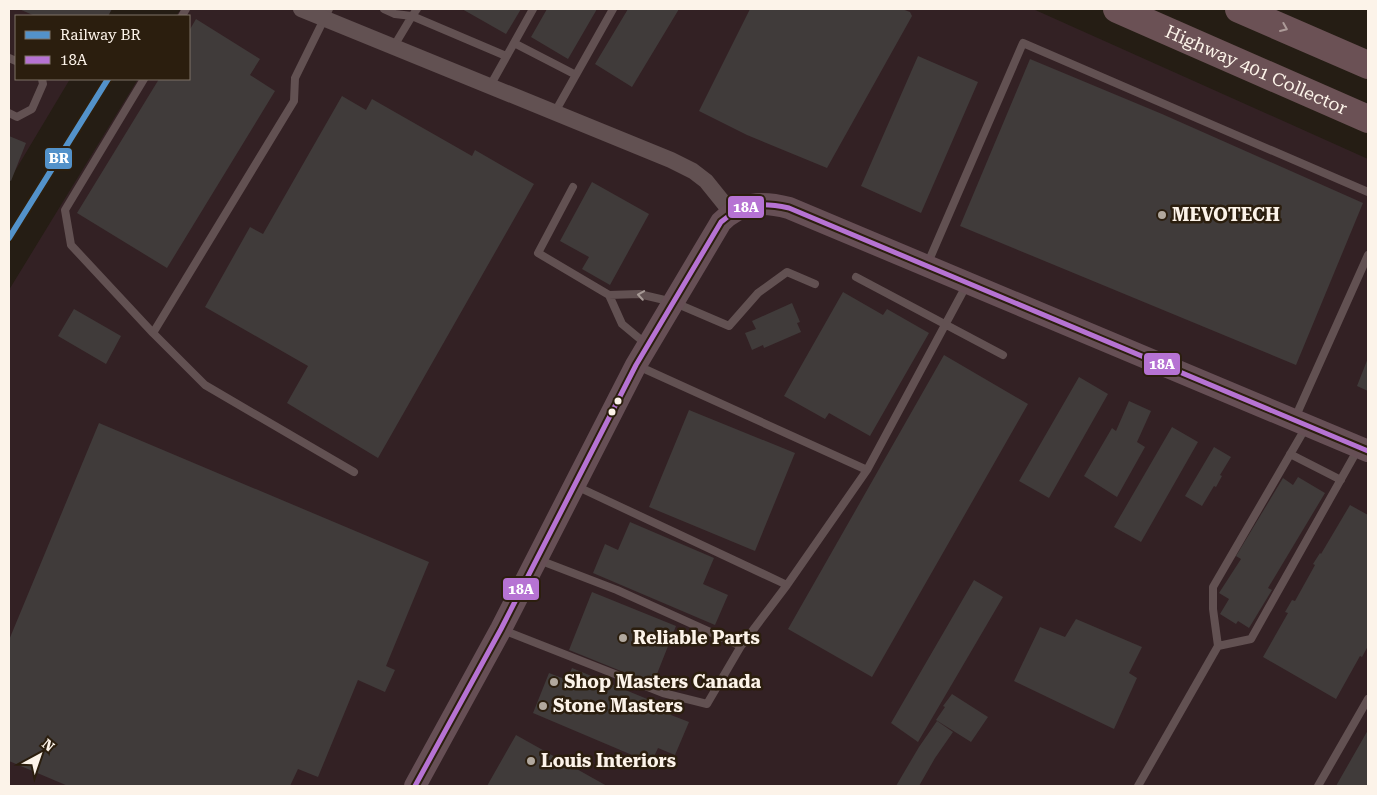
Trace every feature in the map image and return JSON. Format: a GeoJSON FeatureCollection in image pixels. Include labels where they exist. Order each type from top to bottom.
{"type":"FeatureCollection","features":[{"type":"Feature","properties":{"kind":"highway","name":"Highway 401 Collector"},"geometry":{"type":"LineString","coordinates":[[1117,9],[1368,119]]}},
{"type":"Feature","properties":{"kind":"highway"},"geometry":{"type":"LineString","coordinates":[[1239,9],[1368,65]]}},
{"type":"Feature","properties":{"kind":"street"},"geometry":{"type":"LineString","coordinates":[[301,9],[326,13],[394,46],[671,160],[693,171],[706,181],[731,212]]}},
{"type":"Feature","properties":{"kind":"street"},"geometry":{"type":"LineString","coordinates":[[415,786],[502,629],[636,365],[721,222],[731,212],[751,205],[772,204],[789,208],[1364,449]]}},
{"type":"Feature","properties":{"kind":"lane"},"geometry":{"type":"LineString","coordinates":[[384,9],[395,14],[412,16],[506,56]]}},
{"type":"Feature","properties":{"kind":"lane"},"geometry":{"type":"LineString","coordinates":[[394,46],[417,9]]}},
{"type":"Feature","properties":{"kind":"lane"},"geometry":{"type":"LineString","coordinates":[[490,86],[533,9]]}},
{"type":"Feature","properties":{"kind":"lane"},"geometry":{"type":"LineString","coordinates":[[555,112],[613,9]]}},
{"type":"Feature","properties":{"kind":"lane"},"geometry":{"type":"LineString","coordinates":[[152,334],[294,101],[295,78],[326,13]]}},
{"type":"Feature","properties":{"kind":"lane"},"geometry":{"type":"LineString","coordinates":[[514,43],[576,75]]}},
{"type":"Feature","properties":{"kind":"lane"},"geometry":{"type":"LineString","coordinates":[[926,266],[1023,43],[1368,192]]}},
{"type":"Feature","properties":{"kind":"lane"},"geometry":{"type":"LineString","coordinates":[[9,113],[17,117],[32,109],[43,84],[42,80]]}},
{"type":"Feature","properties":{"kind":"lane"},"geometry":{"type":"LineString","coordinates":[[143,80],[65,210],[71,245],[152,334],[204,385],[354,472]]}},
{"type":"Feature","properties":{"kind":"lane"},"geometry":{"type":"LineString","coordinates":[[573,187],[538,254],[609,295],[638,294],[673,302],[730,326],[758,293],[787,272],[814,284]]}},
{"type":"Feature","properties":{"kind":"lane"},"geometry":{"type":"LineString","coordinates":[[1138,786],[1218,646],[1213,609],[1213,587],[1290,454],[1368,255]]}},
{"type":"Feature","properties":{"kind":"lane"},"geometry":{"type":"LineString","coordinates":[[856,277],[1003,354]]}},
{"type":"Feature","properties":{"kind":"lane"},"geometry":{"type":"LineString","coordinates":[[502,629],[663,693],[707,704],[740,646],[787,585],[867,470],[968,283]]}},
{"type":"Feature","properties":{"kind":"lane"},"geometry":{"type":"LineString","coordinates":[[609,295],[622,324],[648,345]]}},
{"type":"Feature","properties":{"kind":"lane"},"geometry":{"type":"LineString","coordinates":[[636,365],[867,470]]}},
{"type":"Feature","properties":{"kind":"lane"},"geometry":{"type":"LineString","coordinates":[[1218,646],[1251,639],[1341,480],[1364,449]]}},
{"type":"Feature","properties":{"kind":"lane"},"geometry":{"type":"LineString","coordinates":[[1290,454],[1341,480]]}},
{"type":"Feature","properties":{"kind":"lane"},"geometry":{"type":"LineString","coordinates":[[575,485],[787,585]]}},
{"type":"Feature","properties":{"kind":"lane"},"geometry":{"type":"LineString","coordinates":[[537,560],[617,590],[740,646]]}},
{"type":"Feature","properties":{"kind":"lane"},"geometry":{"type":"LineString","coordinates":[[1318,786],[1368,699]]}},
{"type":"Feature","properties":{"kind":"shaded area"},"geometry":{"type":"Polygon","coordinates":[[[9,9],[112,9],[109,15],[15,15],[15,80],[69,80],[9,181],[9,9]]]}},
{"type":"Feature","properties":{"kind":"shaded area"},"geometry":{"type":"Polygon","coordinates":[[[181,9],[1033,9],[1368,159],[1368,786],[9,786],[9,290],[137,80],[190,80],[190,15],[177,15],[181,9]]]}},
{"type":"Feature","properties":{"kind":"building"},"geometry":{"type":"Polygon","coordinates":[[[19,9],[112,9],[109,15],[33,15],[19,9]]]}},
{"type":"Feature","properties":{"kind":"building"},"geometry":{"type":"Polygon","coordinates":[[[462,9],[521,9],[506,34],[462,9]]]}},
{"type":"Feature","properties":{"kind":"building"},"geometry":{"type":"Polygon","coordinates":[[[547,9],[597,9],[568,59],[531,37],[547,9]]]}},
{"type":"Feature","properties":{"kind":"building"},"geometry":{"type":"Polygon","coordinates":[[[628,9],[679,9],[632,87],[595,64],[628,9]]]}},
{"type":"Feature","properties":{"kind":"building"},"geometry":{"type":"Polygon","coordinates":[[[750,9],[902,9],[910,12],[912,16],[827,168],[747,135],[699,111],[750,9]]]}},
{"type":"Feature","properties":{"kind":"building"},"geometry":{"type":"Polygon","coordinates":[[[196,19],[260,59],[250,75],[275,91],[167,268],[77,213],[158,80],[190,80],[190,29],[196,19]]]}},
{"type":"Feature","properties":{"kind":"building"},"geometry":{"type":"Polygon","coordinates":[[[918,56],[978,82],[921,213],[861,186],[918,56]]]}},
{"type":"Feature","properties":{"kind":"building","name":"MEVOTECH"},"geometry":{"type":"Polygon","coordinates":[[[1030,59],[1162,114],[1363,203],[1296,365],[960,226],[1030,59]]]}},
{"type":"Feature","properties":{"kind":"building"},"geometry":{"type":"Polygon","coordinates":[[[342,96],[366,110],[372,99],[472,156],[475,150],[534,184],[378,458],[287,403],[308,366],[205,307],[250,227],[263,234],[342,96]]]}},
{"type":"Feature","properties":{"kind":"building"},"geometry":{"type":"Polygon","coordinates":[[[9,136],[26,143],[11,181],[9,180],[9,136]]]}},
{"type":"Feature","properties":{"kind":"building"},"geometry":{"type":"Polygon","coordinates":[[[592,182],[649,214],[610,285],[582,269],[589,257],[560,241],[592,182]]]}},
{"type":"Feature","properties":{"kind":"building"},"geometry":{"type":"Polygon","coordinates":[[[843,292],[883,315],[887,309],[929,333],[870,436],[829,413],[825,419],[784,396],[843,292]]]}},
{"type":"Feature","properties":{"kind":"building"},"geometry":{"type":"Polygon","coordinates":[[[792,303],[800,322],[797,323],[801,332],[764,348],[763,345],[752,350],[745,333],[756,329],[752,321],[792,303]]]}},
{"type":"Feature","properties":{"kind":"building"},"geometry":{"type":"Polygon","coordinates":[[[74,309],[121,336],[106,364],[58,336],[74,309]]]}},
{"type":"Feature","properties":{"kind":"building"},"geometry":{"type":"Polygon","coordinates":[[[944,355],[1028,404],[872,677],[788,629],[944,355]]]}},
{"type":"Feature","properties":{"kind":"building"},"geometry":{"type":"Polygon","coordinates":[[[1368,358],[1368,391],[1357,386],[1368,358]]]}},
{"type":"Feature","properties":{"kind":"building"},"geometry":{"type":"Polygon","coordinates":[[[1079,377],[1108,394],[1049,498],[1019,481],[1079,377]]]}},
{"type":"Feature","properties":{"kind":"building"},"geometry":{"type":"Polygon","coordinates":[[[1129,401],[1151,411],[1137,442],[1145,447],[1117,497],[1084,476],[1112,428],[1116,431],[1129,401]]]}},
{"type":"Feature","properties":{"kind":"building"},"geometry":{"type":"Polygon","coordinates":[[[689,410],[795,453],[755,551],[649,507],[689,410]]]}},
{"type":"Feature","properties":{"kind":"building"},"geometry":{"type":"Polygon","coordinates":[[[99,423],[429,562],[386,666],[395,670],[385,692],[358,680],[318,777],[298,769],[290,786],[68,786],[9,761],[9,640],[99,423]]]}},
{"type":"Feature","properties":{"kind":"building"},"geometry":{"type":"Polygon","coordinates":[[[1172,427],[1198,442],[1141,542],[1114,527],[1172,427]]]}},
{"type":"Feature","properties":{"kind":"building"},"geometry":{"type":"Polygon","coordinates":[[[1214,447],[1231,457],[1220,475],[1222,476],[1216,487],[1214,486],[1202,506],[1185,496],[1214,447]]]}},
{"type":"Feature","properties":{"kind":"building"},"geometry":{"type":"Polygon","coordinates":[[[1298,477],[1325,493],[1268,588],[1272,590],[1249,628],[1238,621],[1236,624],[1220,614],[1229,599],[1219,593],[1241,559],[1236,556],[1283,478],[1293,485],[1298,477]]]}},
{"type":"Feature","properties":{"kind":"building"},"geometry":{"type":"Polygon","coordinates":[[[1350,505],[1368,515],[1368,646],[1362,657],[1360,656],[1336,699],[1263,657],[1288,613],[1285,612],[1292,600],[1295,601],[1315,565],[1313,564],[1350,505]]]}},
{"type":"Feature","properties":{"kind":"building"},"geometry":{"type":"Polygon","coordinates":[[[630,522],[714,558],[703,584],[728,595],[715,625],[593,573],[605,544],[618,550],[630,522]]]}},
{"type":"Feature","properties":{"kind":"building"},"geometry":{"type":"Polygon","coordinates":[[[974,580],[1003,597],[918,742],[891,723],[974,580]]]}},
{"type":"Feature","properties":{"kind":"building","name":"Reliable Parts"},"geometry":{"type":"Polygon","coordinates":[[[592,592],[676,626],[653,684],[569,650],[592,592]]]}},
{"type":"Feature","properties":{"kind":"building"},"geometry":{"type":"Polygon","coordinates":[[[1076,619],[1142,647],[1129,673],[1137,678],[1114,729],[1014,681],[1040,627],[1065,637],[1076,619]]]}},
{"type":"Feature","properties":{"kind":"building"},"geometry":{"type":"Polygon","coordinates":[[[572,668],[674,710],[671,715],[689,722],[675,755],[658,748],[651,763],[533,713],[549,673],[567,680],[572,668]]]}},
{"type":"Feature","properties":{"kind":"building"},"geometry":{"type":"Polygon","coordinates":[[[952,694],[988,717],[971,742],[936,720],[952,694]]]}},
{"type":"Feature","properties":{"kind":"building"},"geometry":{"type":"Polygon","coordinates":[[[937,721],[953,732],[919,786],[896,786],[919,747],[937,721]]]}},
{"type":"Feature","properties":{"kind":"building"},"geometry":{"type":"Polygon","coordinates":[[[1368,730],[1368,786],[1336,786],[1368,730]]]}},
{"type":"Feature","properties":{"kind":"building","name":"Louis Interiors"},"geometry":{"type":"Polygon","coordinates":[[[516,735],[607,786],[487,786],[516,735]]]}},
{"type":"Feature","properties":{"kind":"rail line","name":"BR"},"geometry":{"type":"LineString","coordinates":[[9,238],[107,80]]}},
{"type":"Feature","properties":{"kind":"transit line","name":"18A"},"geometry":{"type":"LineString","coordinates":[[415,786],[501,629],[636,365],[721,222],[745,208],[761,205],[789,208],[1368,451]]}},
{"type":"Feature","properties":{"kind":"place","name":"MEVOTECH"},"geometry":{"type":"Point","coordinates":[1162,215]}},
{"type":"Feature","properties":{"kind":"place","name":"Reliable Parts"},"geometry":{"type":"Point","coordinates":[623,638]}},
{"type":"Feature","properties":{"kind":"place","name":"Shop Masters Canada"},"geometry":{"type":"Point","coordinates":[554,682]}},
{"type":"Feature","properties":{"kind":"place","name":"Stone Masters"},"geometry":{"type":"Point","coordinates":[543,706]}},
{"type":"Feature","properties":{"kind":"place","name":"Louis Interiors"},"geometry":{"type":"Point","coordinates":[531,761]}}]}
